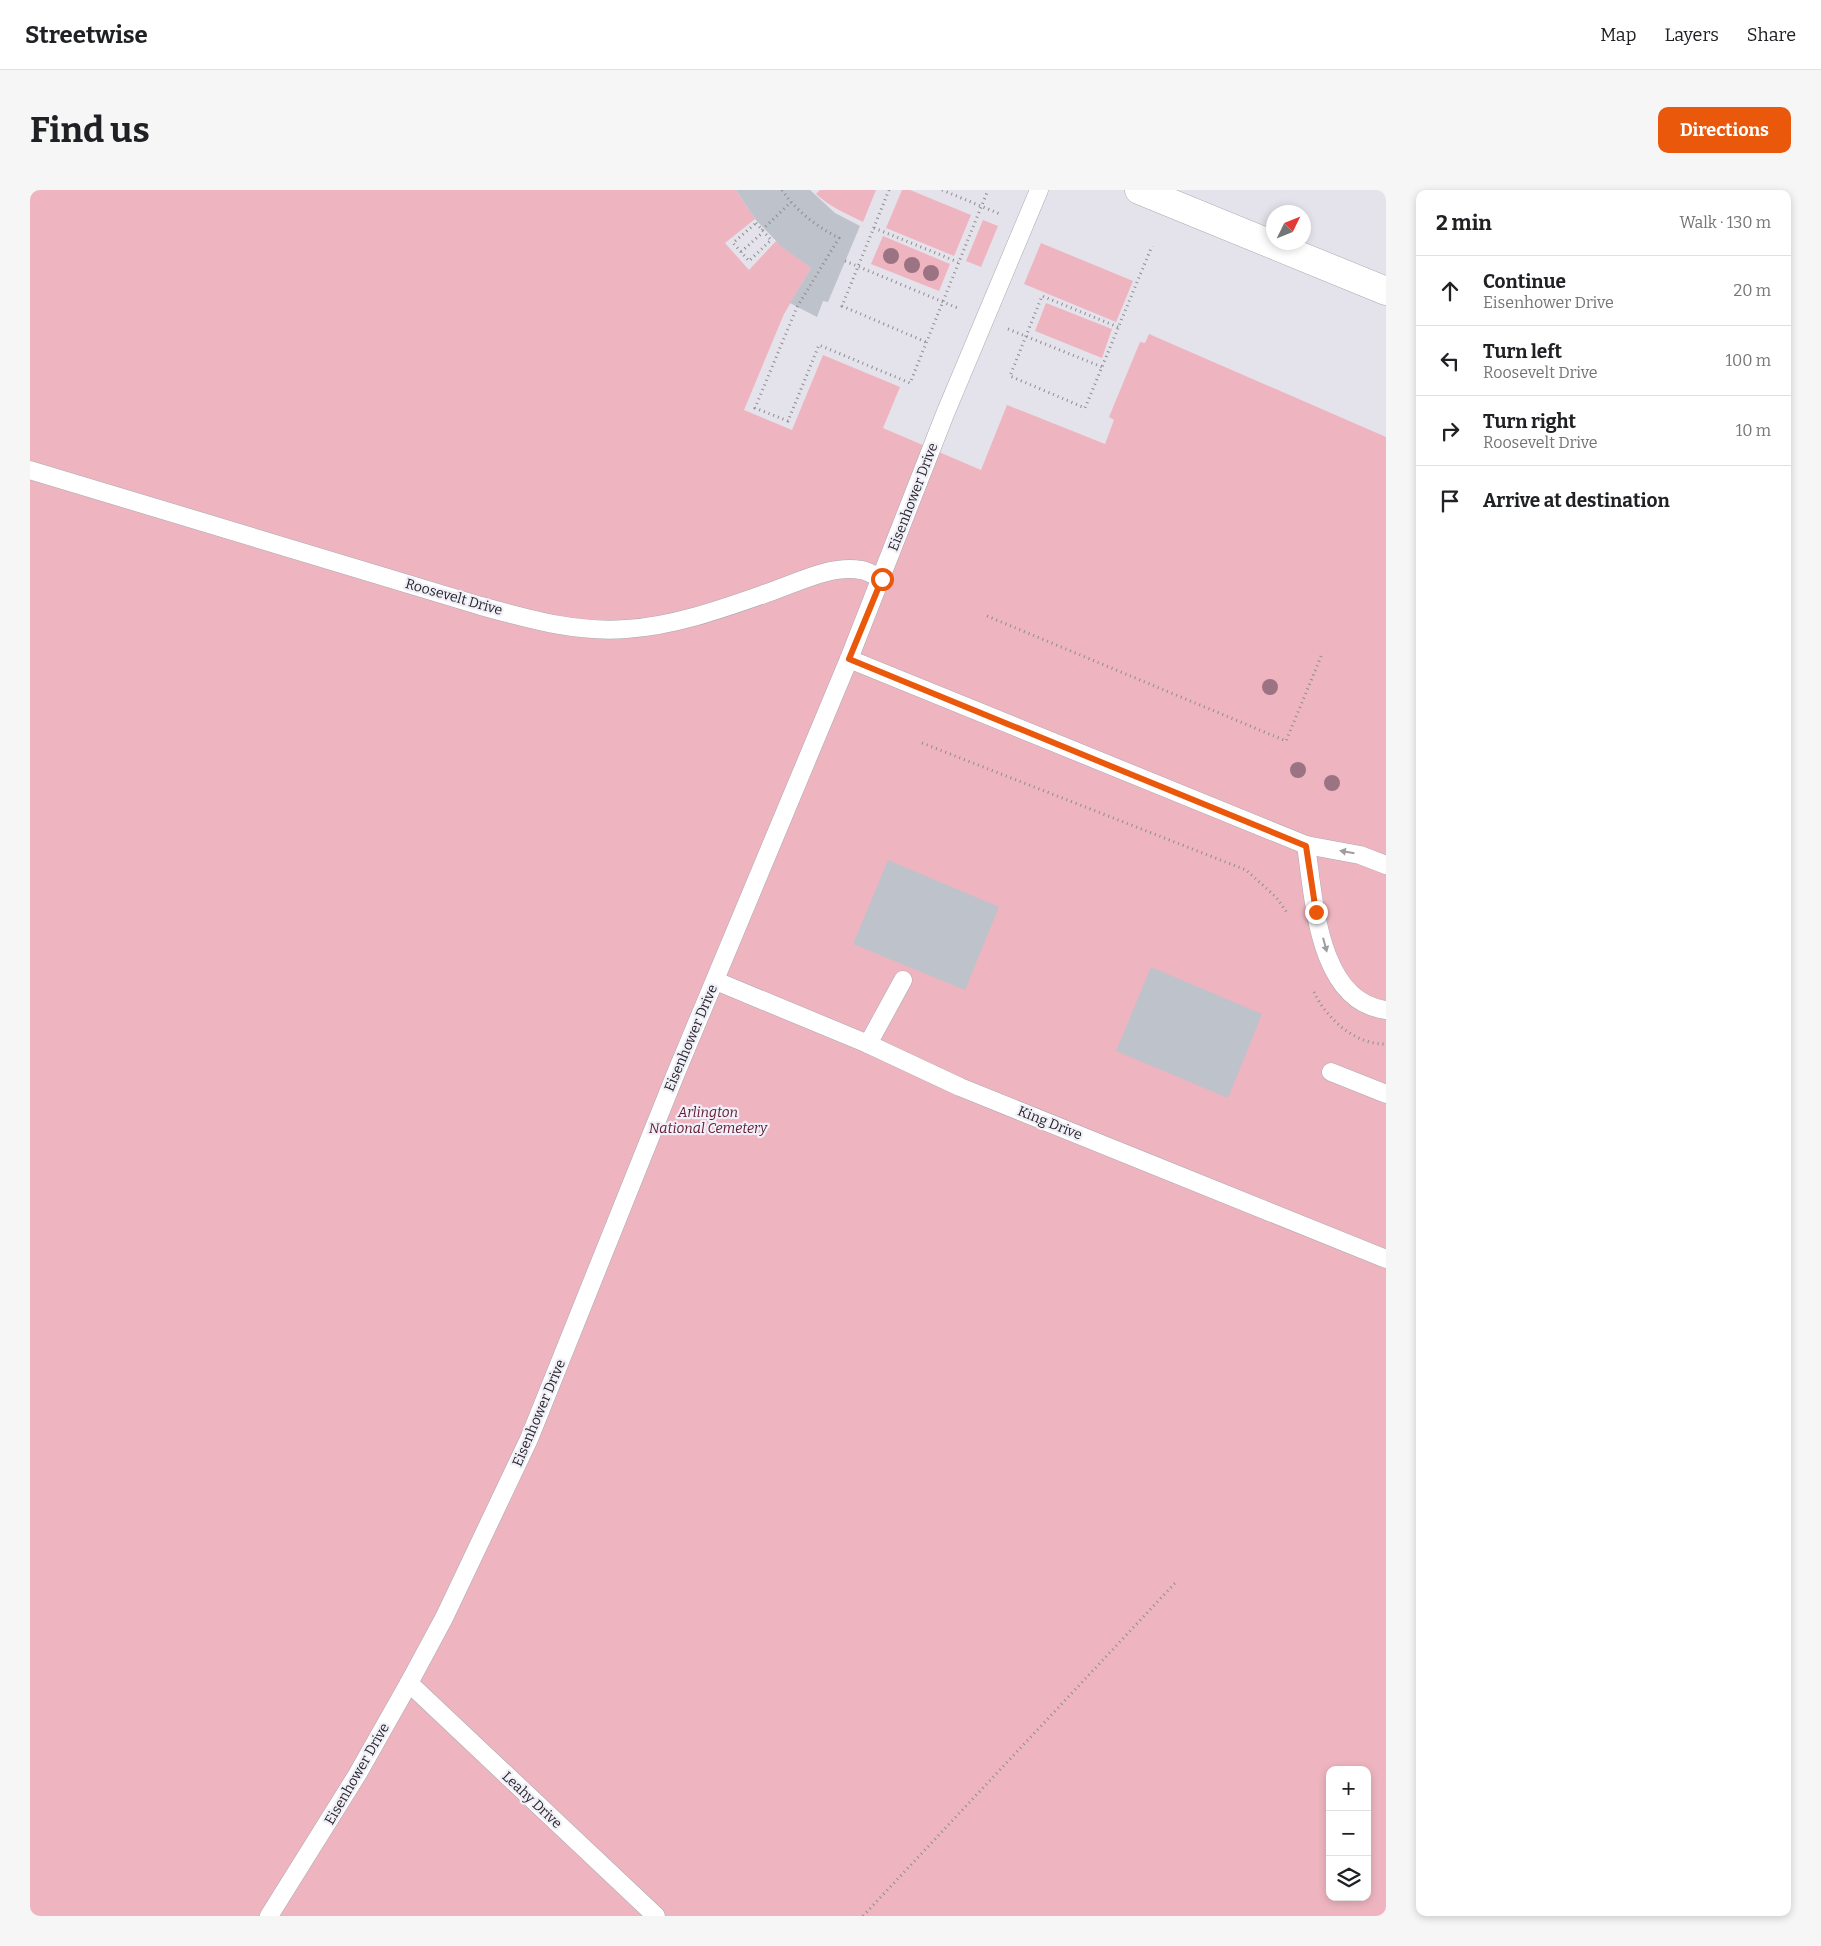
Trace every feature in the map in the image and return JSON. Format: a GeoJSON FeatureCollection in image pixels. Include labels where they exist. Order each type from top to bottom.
{"type":"FeatureCollection","features":[{"type":"Feature","properties":{"kind":"street"},"geometry":{"type":"LineString","coordinates":[[1139,190],[1386,291]]}},
{"type":"Feature","properties":{"kind":"lane","name":"Eisenhower Drive"},"geometry":{"type":"LineString","coordinates":[[269,1916],[357,1775],[409,1683],[448,1609],[529,1439],[676,1073],[716,981],[882,579],[945,414],[1038,190]]}},
{"type":"Feature","properties":{"kind":"lane","name":"Roosevelt Drive"},"geometry":{"type":"LineString","coordinates":[[30,470],[533,621],[581,630],[627,629],[673,622],[768,592],[826,571],[862,570],[882,579]]}},
{"type":"Feature","properties":{"kind":"lane"},"geometry":{"type":"LineString","coordinates":[[849,659],[1306,846],[1360,855],[1386,865]]}},
{"type":"Feature","properties":{"kind":"lane"},"geometry":{"type":"LineString","coordinates":[[1306,846],[1316,912],[1332,970],[1350,993],[1360,1002],[1374,1009],[1386,1010]]}},
{"type":"Feature","properties":{"kind":"lane"},"geometry":{"type":"LineString","coordinates":[[868,1044],[903,980]]}},
{"type":"Feature","properties":{"kind":"lane","name":"King Drive"},"geometry":{"type":"LineString","coordinates":[[716,981],[868,1044],[960,1087],[1386,1259]]}},
{"type":"Feature","properties":{"kind":"lane"},"geometry":{"type":"LineString","coordinates":[[1331,1072],[1386,1094]]}},
{"type":"Feature","properties":{"kind":"lane","name":"Leahy Drive"},"geometry":{"type":"LineString","coordinates":[[409,1683],[656,1916]]}},
{"type":"Feature","properties":{"kind":"path"},"geometry":{"type":"LineString","coordinates":[[782,190],[791,202],[826,232],[839,238],[797,307],[755,408],[788,421],[819,346],[910,383],[988,190]]}},
{"type":"Feature","properties":{"kind":"path"},"geometry":{"type":"LineString","coordinates":[[889,190],[842,306],[926,342]]}},
{"type":"Feature","properties":{"kind":"path"},"geometry":{"type":"LineString","coordinates":[[942,190],[1000,214]]}},
{"type":"Feature","properties":{"kind":"path"},"geometry":{"type":"LineString","coordinates":[[742,252],[791,202]]}},
{"type":"Feature","properties":{"kind":"path"},"geometry":{"type":"LineString","coordinates":[[756,223],[762,232],[771,240],[749,261],[734,243],[756,223]]}},
{"type":"Feature","properties":{"kind":"path"},"geometry":{"type":"LineString","coordinates":[[874,228],[958,262]]}},
{"type":"Feature","properties":{"kind":"path"},"geometry":{"type":"LineString","coordinates":[[1118,327],[1042,296],[1010,376],[1085,408],[1152,246]]}},
{"type":"Feature","properties":{"kind":"path"},"geometry":{"type":"LineString","coordinates":[[845,261],[962,310]]}},
{"type":"Feature","properties":{"kind":"path"},"geometry":{"type":"LineString","coordinates":[[1006,328],[1102,367]]}},
{"type":"Feature","properties":{"kind":"path"},"geometry":{"type":"LineString","coordinates":[[987,616],[1286,742],[1322,654]]}},
{"type":"Feature","properties":{"kind":"path"},"geometry":{"type":"LineString","coordinates":[[922,743],[1246,870],[1258,880]]}},
{"type":"Feature","properties":{"kind":"path"},"geometry":{"type":"LineString","coordinates":[[863,1916],[1175,1583]]}},
{"type":"Feature","properties":{"kind":"green space","name":"Arlington National Cemetery"},"geometry":{"type":"Polygon","coordinates":[[[30,190],[736,190],[755,219],[725,243],[749,270],[776,241],[811,268],[784,314],[744,410],[792,430],[823,355],[900,387],[883,428],[981,470],[1007,405],[1105,444],[1114,420],[1109,417],[1140,342],[1145,343],[1149,334],[1386,437],[1386,1916],[30,1916],[30,190]]]}},
{"type":"Feature","properties":{"kind":"green space"},"geometry":{"type":"Polygon","coordinates":[[[820,190],[876,190],[863,222],[821,199],[816,194],[820,190]]]}},
{"type":"Feature","properties":{"kind":"green space"},"geometry":{"type":"Polygon","coordinates":[[[902,190],[910,190],[971,215],[954,256],[886,228],[902,190]]]}},
{"type":"Feature","properties":{"kind":"green space"},"geometry":{"type":"Polygon","coordinates":[[[983,220],[998,226],[981,267],[966,261],[983,220]]]}},
{"type":"Feature","properties":{"kind":"green space"},"geometry":{"type":"Polygon","coordinates":[[[883,236],[950,264],[939,291],[871,264],[883,236]]]}},
{"type":"Feature","properties":{"kind":"green space"},"geometry":{"type":"Polygon","coordinates":[[[1041,243],[1133,281],[1116,322],[1024,284],[1041,243]]]}},
{"type":"Feature","properties":{"kind":"green space"},"geometry":{"type":"Polygon","coordinates":[[[1046,303],[1112,329],[1102,358],[1035,331],[1046,303]]]}},
{"type":"Feature","properties":{"kind":"building"},"geometry":{"type":"Polygon","coordinates":[[[736,190],[810,190],[835,213],[860,226],[828,302],[823,301],[817,317],[790,303],[811,268],[781,246],[755,219],[736,190]]]}},
{"type":"Feature","properties":{"kind":"building"},"geometry":{"type":"Polygon","coordinates":[[[888,860],[999,907],[965,990],[853,944],[888,860]]]}},
{"type":"Feature","properties":{"kind":"building"},"geometry":{"type":"Polygon","coordinates":[[[1151,967],[1262,1014],[1228,1098],[1116,1051],[1151,967]]]}},
{"type":"Feature","properties":{"kind":"route"},"geometry":{"type":"LineString","coordinates":[[882,579],[849,659],[1306,846],[1316,912]]}}]}
